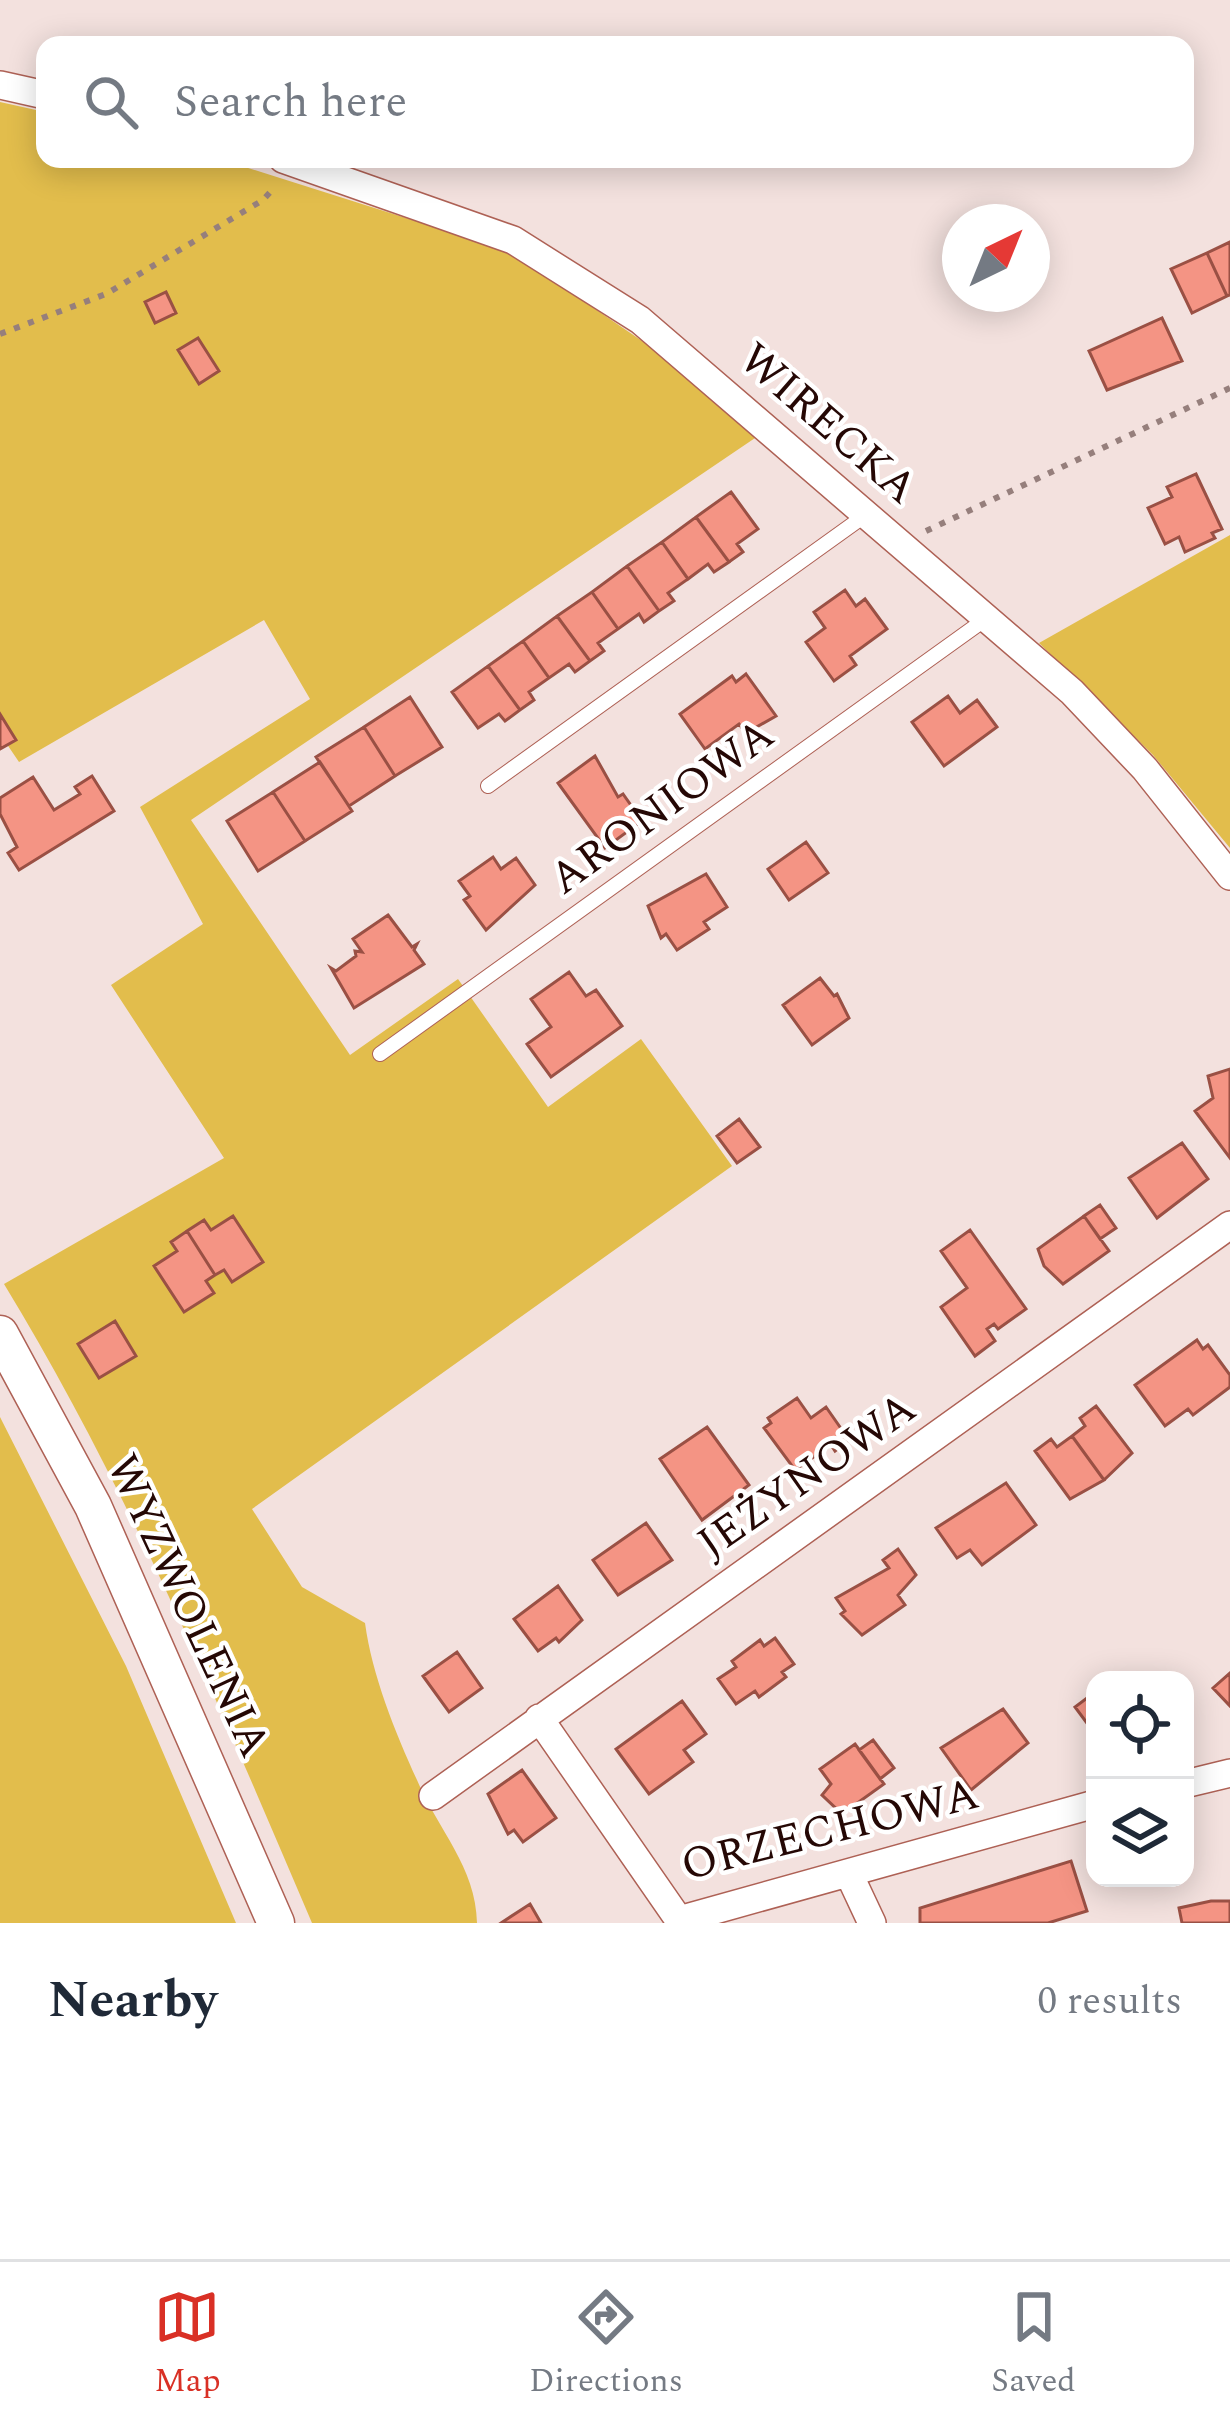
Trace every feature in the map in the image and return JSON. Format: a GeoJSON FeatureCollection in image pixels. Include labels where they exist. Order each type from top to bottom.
{"type":"FeatureCollection","features":[{"type":"Feature","properties":{"kind":"street"},"geometry":{"type":"LineString","coordinates":[[0,85],[36,93]]}},
{"type":"Feature","properties":{"kind":"street","name":"WIRECKA"},"geometry":{"type":"LineString","coordinates":[[309,168],[514,240],[692,361],[1116,737],[1230,876]]}},
{"type":"Feature","properties":{"kind":"street","name":"JEŻYNOWA"},"geometry":{"type":"LineString","coordinates":[[433,1796],[1230,1226]]}},
{"type":"Feature","properties":{"kind":"street","name":"WYZWOLENIA"},"geometry":{"type":"LineString","coordinates":[[4,1348],[93,1506],[276,1923]]}},
{"type":"Feature","properties":{"kind":"street","name":"ORZECHOWA"},"geometry":{"type":"LineString","coordinates":[[539,1718],[679,1920],[1086,1807]]}},
{"type":"Feature","properties":{"kind":"street"},"geometry":{"type":"LineString","coordinates":[[1194,1782],[1230,1773]]}},
{"type":"Feature","properties":{"kind":"street"},"geometry":{"type":"LineString","coordinates":[[849,1874],[872,1923]]}},
{"type":"Feature","properties":{"kind":"lane"},"geometry":{"type":"LineString","coordinates":[[488,786],[867,514]]}},
{"type":"Feature","properties":{"kind":"lane","name":"ARONIOWA"},"geometry":{"type":"LineString","coordinates":[[380,1054],[987,618]]}},
{"type":"Feature","properties":{"kind":"path"},"geometry":{"type":"LineString","coordinates":[[0,334],[106,294],[263,200],[284,168]]}},
{"type":"Feature","properties":{"kind":"path"},"geometry":{"type":"LineString","coordinates":[[901,543],[1230,388]]}},
{"type":"Feature","properties":{"kind":"shaded area"},"geometry":{"type":"Polygon","coordinates":[[[0,102],[36,110],[36,168],[248,168],[510,251],[670,360],[758,436],[191,820],[350,1055],[458,979],[548,1107],[641,1039],[732,1166],[252,1509],[302,1587],[365,1623],[393,1723],[463,1866],[477,1923],[312,1923],[131,1517],[4,1284],[224,1158],[111,985],[203,924],[140,807],[310,699],[264,620],[19,762],[0,734],[0,102]]]}},
{"type":"Feature","properties":{"kind":"shaded area"},"geometry":{"type":"Polygon","coordinates":[[[1230,535],[1230,848],[1153,755],[1039,643],[1230,535]]]}},
{"type":"Feature","properties":{"kind":"shaded area"},"geometry":{"type":"Polygon","coordinates":[[[0,1417],[126,1666],[236,1923],[0,1923],[0,1417]]]}},
{"type":"Feature","properties":{"kind":"building"},"geometry":{"type":"Polygon","coordinates":[[[1230,242],[1230,295],[1227,296],[1207,253],[1230,242]]]}},
{"type":"Feature","properties":{"kind":"building"},"geometry":{"type":"Polygon","coordinates":[[[1207,253],[1227,296],[1192,313],[1171,269],[1207,253]]]}},
{"type":"Feature","properties":{"kind":"building"},"geometry":{"type":"Polygon","coordinates":[[[166,292],[176,313],[155,323],[145,302],[166,292]]]}},
{"type":"Feature","properties":{"kind":"building"},"geometry":{"type":"Polygon","coordinates":[[[1162,318],[1182,361],[1107,390],[1089,351],[1162,318]]]}},
{"type":"Feature","properties":{"kind":"building"},"geometry":{"type":"Polygon","coordinates":[[[198,338],[219,371],[199,384],[178,350],[198,338]]]}},
{"type":"Feature","properties":{"kind":"building"},"geometry":{"type":"Polygon","coordinates":[[[1196,474],[1222,529],[1212,533],[1215,538],[1185,552],[1179,537],[1165,544],[1148,508],[1172,497],[1167,487],[1196,474]]]}},
{"type":"Feature","properties":{"kind":"building"},"geometry":{"type":"Polygon","coordinates":[[[731,492],[758,529],[737,544],[743,552],[729,562],[696,517],[731,492]]]}},
{"type":"Feature","properties":{"kind":"building"},"geometry":{"type":"Polygon","coordinates":[[[696,517],[729,562],[714,572],[708,564],[688,579],[662,542],[696,517]]]}},
{"type":"Feature","properties":{"kind":"building"},"geometry":{"type":"Polygon","coordinates":[[[662,542],[688,579],[668,593],[674,601],[659,611],[627,566],[662,542]]]}},
{"type":"Feature","properties":{"kind":"building"},"geometry":{"type":"Polygon","coordinates":[[[627,566],[659,611],[644,622],[639,614],[618,629],[592,592],[627,566]]]}},
{"type":"Feature","properties":{"kind":"building"},"geometry":{"type":"Polygon","coordinates":[[[845,590],[856,606],[865,599],[887,629],[850,656],[856,665],[834,681],[806,642],[825,628],[814,612],[845,590]]]}},
{"type":"Feature","properties":{"kind":"building"},"geometry":{"type":"Polygon","coordinates":[[[592,592],[618,629],[598,643],[604,651],[590,661],[557,616],[592,592]]]}},
{"type":"Feature","properties":{"kind":"building"},"geometry":{"type":"Polygon","coordinates":[[[557,616],[590,661],[575,672],[569,664],[549,678],[523,641],[557,616]]]}},
{"type":"Feature","properties":{"kind":"building"},"geometry":{"type":"Polygon","coordinates":[[[523,641],[549,678],[529,692],[534,700],[520,710],[488,666],[523,641]]]}},
{"type":"Feature","properties":{"kind":"building"},"geometry":{"type":"Polygon","coordinates":[[[488,666],[520,710],[505,721],[499,714],[478,728],[452,692],[488,666]]]}},
{"type":"Feature","properties":{"kind":"building"},"geometry":{"type":"Polygon","coordinates":[[[746,674],[776,716],[746,733],[739,724],[705,749],[680,714],[732,676],[736,682],[746,674]]]}},
{"type":"Feature","properties":{"kind":"building"},"geometry":{"type":"Polygon","coordinates":[[[948,696],[960,713],[977,700],[997,727],[944,766],[912,722],[948,696]]]}},
{"type":"Feature","properties":{"kind":"building"},"geometry":{"type":"Polygon","coordinates":[[[410,697],[442,747],[395,776],[364,727],[410,697]]]}},
{"type":"Feature","properties":{"kind":"building"},"geometry":{"type":"Polygon","coordinates":[[[0,714],[16,740],[0,749],[0,714]]]}},
{"type":"Feature","properties":{"kind":"building"},"geometry":{"type":"Polygon","coordinates":[[[364,727],[395,776],[349,806],[316,757],[364,727]]]}},
{"type":"Feature","properties":{"kind":"building"},"geometry":{"type":"Polygon","coordinates":[[[595,756],[618,797],[623,794],[642,821],[605,848],[558,783],[595,756]]]}},
{"type":"Feature","properties":{"kind":"building"},"geometry":{"type":"Polygon","coordinates":[[[320,762],[352,811],[305,841],[273,792],[320,762]]]}},
{"type":"Feature","properties":{"kind":"building"},"geometry":{"type":"Polygon","coordinates":[[[92,776],[114,811],[19,870],[8,853],[17,847],[0,814],[0,798],[33,777],[54,810],[80,794],[75,787],[92,776]]]}},
{"type":"Feature","properties":{"kind":"building"},"geometry":{"type":"Polygon","coordinates":[[[273,792],[305,841],[258,871],[227,821],[273,792]]]}},
{"type":"Feature","properties":{"kind":"building"},"geometry":{"type":"Polygon","coordinates":[[[806,842],[828,873],[789,900],[768,869],[806,842]]]}},
{"type":"Feature","properties":{"kind":"building"},"geometry":{"type":"Polygon","coordinates":[[[493,857],[501,869],[516,858],[535,885],[486,930],[464,900],[470,896],[459,881],[493,857]]]}},
{"type":"Feature","properties":{"kind":"building"},"geometry":{"type":"Polygon","coordinates":[[[706,874],[727,907],[704,922],[709,929],[677,950],[666,934],[661,938],[648,906],[706,874]]]}},
{"type":"Feature","properties":{"kind":"building"},"geometry":{"type":"Polygon","coordinates":[[[388,915],[412,947],[417,944],[414,950],[424,964],[354,1008],[331,968],[336,971],[356,956],[355,951],[362,952],[353,939],[388,915]]]}},
{"type":"Feature","properties":{"kind":"building"},"geometry":{"type":"Polygon","coordinates":[[[569,972],[586,996],[596,990],[622,1026],[551,1077],[527,1044],[551,1027],[531,999],[569,972]]]}},
{"type":"Feature","properties":{"kind":"building"},"geometry":{"type":"Polygon","coordinates":[[[820,978],[837,994],[849,1018],[812,1045],[783,1005],[820,978]]]}},
{"type":"Feature","properties":{"kind":"building"},"geometry":{"type":"Polygon","coordinates":[[[1230,1069],[1230,1158],[1195,1111],[1213,1098],[1208,1076],[1230,1069]]]}},
{"type":"Feature","properties":{"kind":"building"},"geometry":{"type":"Polygon","coordinates":[[[739,1119],[760,1147],[737,1163],[717,1136],[739,1119]]]}},
{"type":"Feature","properties":{"kind":"building"},"geometry":{"type":"Polygon","coordinates":[[[1182,1143],[1208,1179],[1157,1218],[1129,1178],[1182,1143]]]}},
{"type":"Feature","properties":{"kind":"building"},"geometry":{"type":"Polygon","coordinates":[[[1100,1205],[1116,1228],[1100,1239],[1084,1216],[1100,1205]]]}},
{"type":"Feature","properties":{"kind":"building"},"geometry":{"type":"Polygon","coordinates":[[[233,1216],[263,1262],[232,1282],[224,1270],[215,1275],[187,1231],[204,1220],[211,1230],[233,1216]]]}},
{"type":"Feature","properties":{"kind":"building"},"geometry":{"type":"Polygon","coordinates":[[[1084,1216],[1109,1251],[1063,1284],[1044,1266],[1038,1249],[1084,1216]]]}},
{"type":"Feature","properties":{"kind":"building"},"geometry":{"type":"Polygon","coordinates":[[[970,1230],[1026,1309],[998,1329],[994,1324],[987,1329],[995,1341],[975,1356],[941,1307],[967,1288],[941,1251],[970,1230]]]}},
{"type":"Feature","properties":{"kind":"building"},"geometry":{"type":"Polygon","coordinates":[[[187,1231],[215,1275],[206,1281],[214,1293],[184,1312],[154,1266],[177,1251],[171,1242],[187,1231]]]}},
{"type":"Feature","properties":{"kind":"building"},"geometry":{"type":"Polygon","coordinates":[[[115,1321],[136,1356],[99,1378],[78,1344],[115,1321]]]}},
{"type":"Feature","properties":{"kind":"building"},"geometry":{"type":"Polygon","coordinates":[[[1197,1340],[1203,1349],[1208,1345],[1230,1375],[1230,1387],[1193,1415],[1188,1409],[1165,1426],[1135,1385],[1197,1340]]]}},
{"type":"Feature","properties":{"kind":"building"},"geometry":{"type":"Polygon","coordinates":[[[797,1398],[811,1418],[826,1407],[849,1440],[835,1451],[831,1445],[795,1470],[764,1428],[771,1423],[768,1418],[797,1398]]]}},
{"type":"Feature","properties":{"kind":"building"},"geometry":{"type":"Polygon","coordinates":[[[1096,1406],[1132,1453],[1104,1480],[1072,1436],[1085,1426],[1080,1418],[1096,1406]]]}},
{"type":"Feature","properties":{"kind":"building"},"geometry":{"type":"Polygon","coordinates":[[[707,1427],[749,1485],[702,1520],[660,1459],[707,1427]]]}},
{"type":"Feature","properties":{"kind":"building"},"geometry":{"type":"Polygon","coordinates":[[[1072,1436],[1104,1480],[1070,1499],[1035,1451],[1051,1439],[1057,1447],[1072,1436]]]}},
{"type":"Feature","properties":{"kind":"building"},"geometry":{"type":"Polygon","coordinates":[[[1006,1483],[1036,1525],[982,1565],[970,1550],[957,1558],[936,1528],[1006,1483]]]}},
{"type":"Feature","properties":{"kind":"building"},"geometry":{"type":"Polygon","coordinates":[[[646,1523],[672,1560],[618,1595],[593,1560],[646,1523]]]}},
{"type":"Feature","properties":{"kind":"building"},"geometry":{"type":"Polygon","coordinates":[[[898,1549],[916,1575],[898,1595],[905,1605],[862,1635],[841,1614],[845,1611],[836,1598],[889,1568],[883,1560],[898,1549]]]}},
{"type":"Feature","properties":{"kind":"building"},"geometry":{"type":"Polygon","coordinates":[[[558,1586],[582,1620],[559,1642],[556,1638],[538,1651],[514,1619],[558,1586]]]}},
{"type":"Feature","properties":{"kind":"building"},"geometry":{"type":"Polygon","coordinates":[[[775,1638],[794,1664],[782,1672],[786,1677],[759,1697],[755,1691],[736,1704],[718,1679],[736,1667],[732,1661],[760,1640],[764,1646],[775,1638]]]}},
{"type":"Feature","properties":{"kind":"building"},"geometry":{"type":"Polygon","coordinates":[[[457,1652],[482,1688],[449,1712],[423,1676],[457,1652]]]}},
{"type":"Feature","properties":{"kind":"building"},"geometry":{"type":"Polygon","coordinates":[[[1230,1673],[1230,1706],[1213,1688],[1230,1673]]]}},
{"type":"Feature","properties":{"kind":"building"},"geometry":{"type":"Polygon","coordinates":[[[1086,1699],[1086,1722],[1075,1707],[1086,1699]]]}},
{"type":"Feature","properties":{"kind":"building"},"geometry":{"type":"Polygon","coordinates":[[[682,1701],[706,1734],[684,1750],[693,1762],[649,1794],[616,1749],[682,1701]]]}},
{"type":"Feature","properties":{"kind":"building"},"geometry":{"type":"Polygon","coordinates":[[[1003,1709],[1028,1743],[971,1790],[941,1748],[1003,1709]]]}},
{"type":"Feature","properties":{"kind":"building"},"geometry":{"type":"Polygon","coordinates":[[[873,1740],[894,1768],[880,1779],[859,1750],[873,1740]]]}},
{"type":"Feature","properties":{"kind":"building"},"geometry":{"type":"Polygon","coordinates":[[[855,1744],[884,1784],[842,1814],[822,1795],[831,1784],[820,1769],[855,1744]]]}},
{"type":"Feature","properties":{"kind":"building"},"geometry":{"type":"Polygon","coordinates":[[[522,1770],[556,1818],[523,1842],[514,1830],[508,1834],[488,1794],[522,1770]]]}},
{"type":"Feature","properties":{"kind":"building"},"geometry":{"type":"Polygon","coordinates":[[[1071,1861],[1087,1911],[1048,1923],[920,1923],[920,1908],[1071,1861]]]}},
{"type":"Feature","properties":{"kind":"building"},"geometry":{"type":"Polygon","coordinates":[[[1230,1901],[1230,1923],[1182,1923],[1179,1908],[1230,1901]]]}},
{"type":"Feature","properties":{"kind":"building"},"geometry":{"type":"Polygon","coordinates":[[[530,1904],[541,1923],[501,1923],[530,1904]]]}}]}
